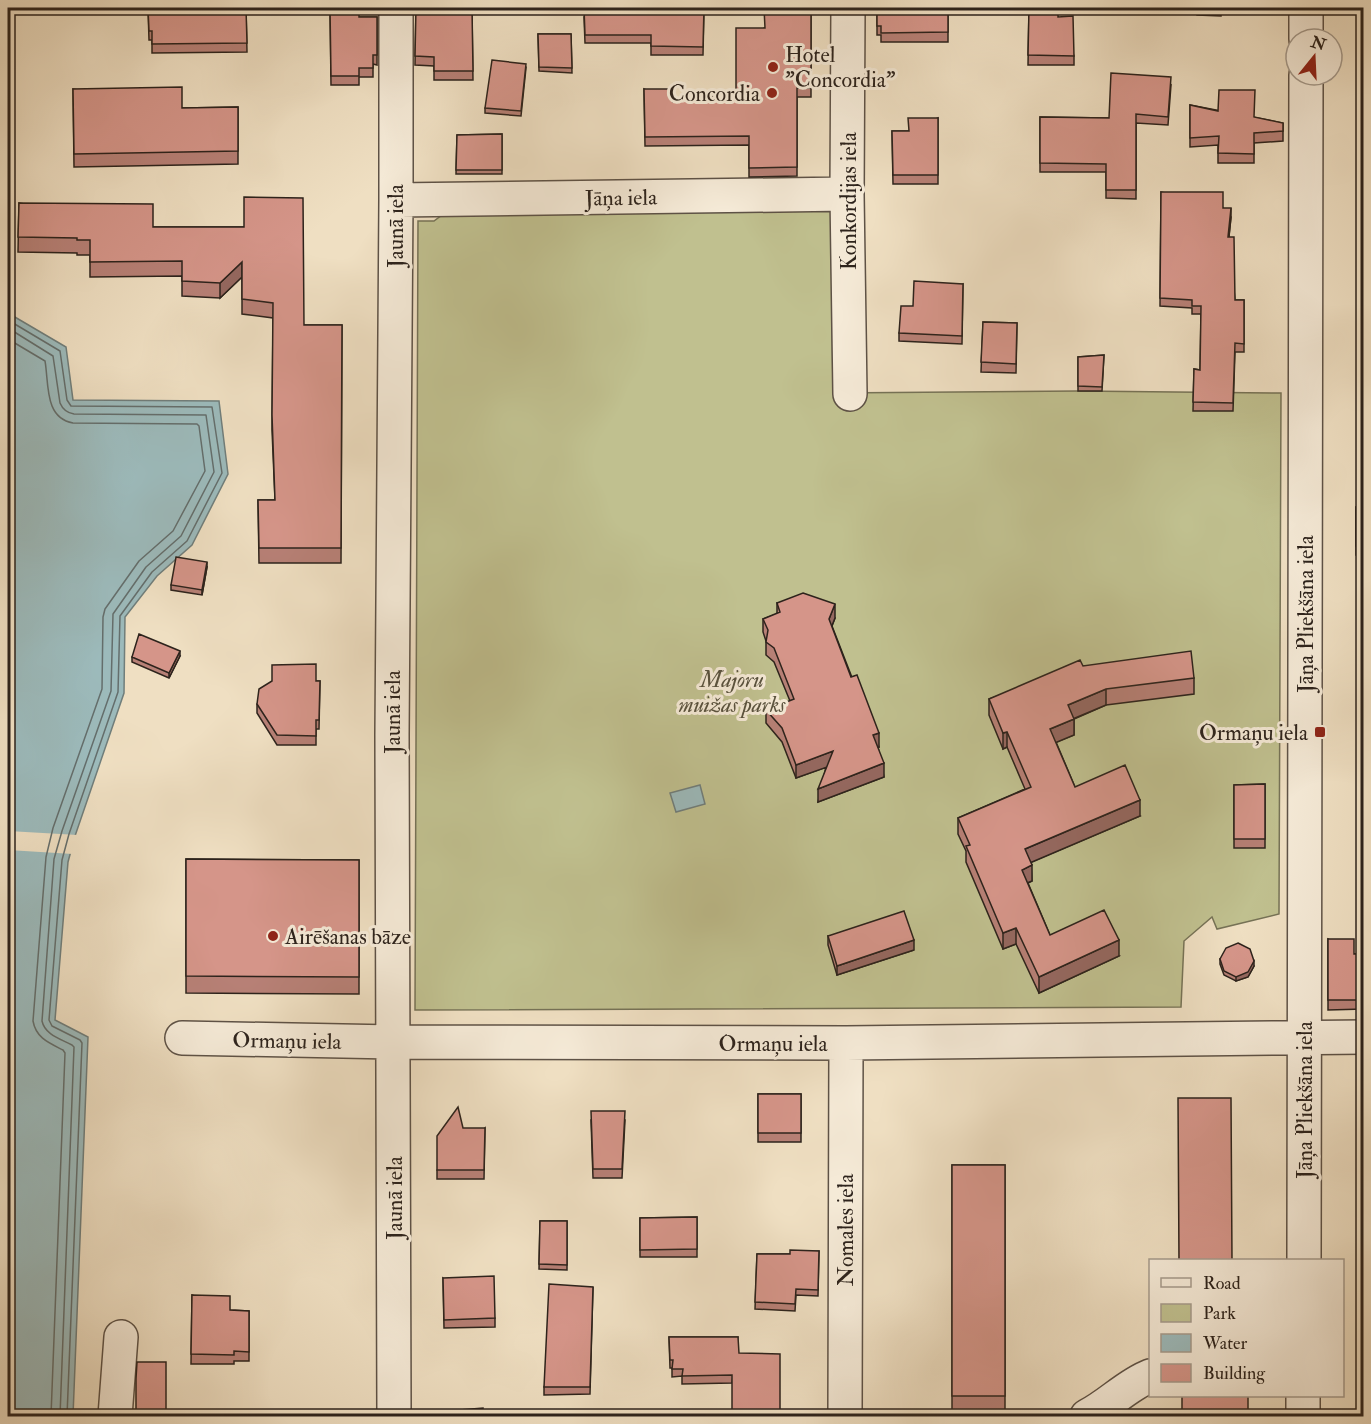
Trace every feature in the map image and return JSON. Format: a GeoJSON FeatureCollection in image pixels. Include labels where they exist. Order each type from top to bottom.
{"type":"FeatureCollection","features":[{"type":"Feature","properties":{"kind":"street","name":"Jaunā iela"},"geometry":{"type":"LineString","coordinates":[[394,1416],[392,735],[396,8]]}},
{"type":"Feature","properties":{"kind":"street","name":"Konkordijas iela"},"geometry":{"type":"LineString","coordinates":[[848,8],[847,194],[850,394]]}},
{"type":"Feature","properties":{"kind":"street"},"geometry":{"type":"LineString","coordinates":[[1306,8],[1306,27]]}},
{"type":"Feature","properties":{"kind":"street","name":"Jāņa Pliekšāna iela"},"geometry":{"type":"LineString","coordinates":[[1304,1259],[1306,87]]}},
{"type":"Feature","properties":{"kind":"street","name":"Jāņa iela"},"geometry":{"type":"LineString","coordinates":[[396,200],[847,194]]}},
{"type":"Feature","properties":{"kind":"street","name":"Ormaņu iela"},"geometry":{"type":"LineString","coordinates":[[182,1038],[393,1042],[846,1043],[1364,1037]]}},
{"type":"Feature","properties":{"kind":"street","name":"Nomales iela"},"geometry":{"type":"LineString","coordinates":[[845,1416],[846,1043]]}},
{"type":"Feature","properties":{"kind":"street"},"geometry":{"type":"LineString","coordinates":[[115,1416],[121,1338]]}},
{"type":"Feature","properties":{"kind":"street"},"geometry":{"type":"LineString","coordinates":[[1087,1416],[1096,1412],[1139,1380],[1149,1376]]}},
{"type":"Feature","properties":{"kind":"street"},"geometry":{"type":"LineString","coordinates":[[1303,1397],[1303,1416]]}},
{"type":"Feature","properties":{"kind":"green space","name":"Majoru muižas parks"},"geometry":{"type":"Polygon","coordinates":[[[831,210],[833,393],[1078,391],[1281,393],[1279,914],[1217,929],[1212,917],[1184,941],[1181,1007],[415,1010],[418,221],[434,221],[446,212],[831,210]]]}},
{"type":"Feature","properties":{"kind":"water"},"geometry":{"type":"Polygon","coordinates":[[[8,313],[66,347],[73,400],[219,401],[228,474],[192,545],[157,576],[125,617],[124,693],[68,862],[55,1020],[88,1037],[73,1416],[8,1416],[8,313]]]}},
{"type":"Feature","properties":{"kind":"water"},"geometry":{"type":"Polygon","coordinates":[[[700,785],[705,804],[676,812],[670,793],[700,785]]]}},
{"type":"Feature","properties":{"kind":"pier"},"geometry":{"type":"Polygon","coordinates":[[[8,831],[78,835],[73,854],[8,850],[8,831]]]}},
{"type":"Feature","properties":{"kind":"building"},"geometry":{"type":"Polygon","coordinates":[[[148,8],[246,8],[247,43],[152,44],[148,8]]]}},
{"type":"Feature","properties":{"kind":"building"},"geometry":{"type":"Polygon","coordinates":[[[330,8],[359,9],[359,17],[377,17],[377,55],[373,55],[373,68],[359,68],[359,76],[331,76],[330,8]]]}},
{"type":"Feature","properties":{"kind":"building"},"geometry":{"type":"Polygon","coordinates":[[[416,8],[472,8],[473,71],[434,71],[434,57],[415,56],[416,8]]]}},
{"type":"Feature","properties":{"kind":"building"},"geometry":{"type":"Polygon","coordinates":[[[584,8],[704,8],[703,47],[651,46],[651,35],[585,35],[584,8]]]}},
{"type":"Feature","properties":{"kind":"building","name":"Hotel \"Concordia\""},"geometry":{"type":"Polygon","coordinates":[[[764,8],[811,8],[811,88],[797,88],[797,167],[749,168],[749,136],[645,137],[644,89],[673,89],[673,102],[736,93],[736,28],[765,28],[764,8]]]}},
{"type":"Feature","properties":{"kind":"building"},"geometry":{"type":"Polygon","coordinates":[[[877,8],[948,8],[948,32],[881,33],[881,26],[877,26],[877,8]]]}},
{"type":"Feature","properties":{"kind":"building"},"geometry":{"type":"Polygon","coordinates":[[[1029,8],[1058,8],[1058,17],[1073,16],[1074,56],[1028,55],[1029,8]]]}},
{"type":"Feature","properties":{"kind":"building"},"geometry":{"type":"Polygon","coordinates":[[[1197,8],[1221,8],[1221,11],[1197,11],[1197,8]]]}},
{"type":"Feature","properties":{"kind":"building"},"geometry":{"type":"Polygon","coordinates":[[[538,34],[571,34],[572,68],[539,67],[538,34]]]}},
{"type":"Feature","properties":{"kind":"building"},"geometry":{"type":"Polygon","coordinates":[[[492,60],[526,64],[521,111],[485,108],[492,60]]]}},
{"type":"Feature","properties":{"kind":"building"},"geometry":{"type":"Polygon","coordinates":[[[1111,73],[1171,77],[1168,117],[1136,114],[1136,190],[1106,190],[1106,164],[1040,163],[1040,117],[1109,118],[1111,73]]]}},
{"type":"Feature","properties":{"kind":"building"},"geometry":{"type":"Polygon","coordinates":[[[182,87],[182,108],[238,107],[238,151],[74,154],[73,89],[182,87]]]}},
{"type":"Feature","properties":{"kind":"building"},"geometry":{"type":"Polygon","coordinates":[[[1219,90],[1255,90],[1254,117],[1283,123],[1283,131],[1254,133],[1254,154],[1218,153],[1219,136],[1190,138],[1190,105],[1218,111],[1219,90]]]}},
{"type":"Feature","properties":{"kind":"building"},"geometry":{"type":"Polygon","coordinates":[[[908,118],[938,118],[938,175],[893,175],[892,131],[909,131],[908,118]]]}},
{"type":"Feature","properties":{"kind":"building"},"geometry":{"type":"Polygon","coordinates":[[[502,134],[502,170],[456,170],[457,135],[502,134]]]}},
{"type":"Feature","properties":{"kind":"building"},"geometry":{"type":"Polygon","coordinates":[[[1161,192],[1223,192],[1223,208],[1231,208],[1228,237],[1234,237],[1235,300],[1244,300],[1244,344],[1235,343],[1233,403],[1193,402],[1194,369],[1200,370],[1201,306],[1192,306],[1192,300],[1160,298],[1161,192]]]}},
{"type":"Feature","properties":{"kind":"building"},"geometry":{"type":"Polygon","coordinates":[[[244,197],[303,198],[304,325],[342,325],[341,548],[259,548],[258,500],[275,500],[272,415],[273,303],[242,299],[242,262],[220,283],[182,281],[182,261],[90,262],[90,240],[18,237],[19,203],[153,204],[153,227],[244,227],[244,197]]]}},
{"type":"Feature","properties":{"kind":"building"},"geometry":{"type":"Polygon","coordinates":[[[914,281],[963,284],[962,336],[899,333],[901,306],[913,306],[914,281]]]}},
{"type":"Feature","properties":{"kind":"building"},"geometry":{"type":"Polygon","coordinates":[[[983,322],[1017,323],[1016,364],[981,362],[983,322]]]}},
{"type":"Feature","properties":{"kind":"building"},"geometry":{"type":"Polygon","coordinates":[[[1104,355],[1102,387],[1078,386],[1078,357],[1104,355]]]}},
{"type":"Feature","properties":{"kind":"building"},"geometry":{"type":"Polygon","coordinates":[[[1356,507],[1364,508],[1364,546],[1356,546],[1356,507]]]}},
{"type":"Feature","properties":{"kind":"building"},"geometry":{"type":"Polygon","coordinates":[[[176,557],[207,562],[202,590],[171,585],[176,557]]]}},
{"type":"Feature","properties":{"kind":"building"},"geometry":{"type":"Polygon","coordinates":[[[803,593],[835,604],[829,619],[851,677],[857,675],[879,733],[873,735],[884,763],[818,789],[833,751],[796,765],[782,728],[766,710],[794,699],[774,648],[766,642],[768,630],[763,619],[780,612],[777,603],[803,593]]]}},
{"type":"Feature","properties":{"kind":"building"},"geometry":{"type":"Polygon","coordinates":[[[139,634],[180,651],[169,673],[132,657],[139,634]]]}},
{"type":"Feature","properties":{"kind":"building"},"geometry":{"type":"Polygon","coordinates":[[[1191,651],[1194,678],[1106,689],[1068,705],[1074,719],[1050,729],[1075,787],[1125,765],[1140,800],[1025,849],[1032,865],[1022,870],[1050,935],[1104,910],[1119,940],[1039,977],[1016,928],[1003,933],[966,846],[970,845],[958,818],[1031,787],[1007,732],[1003,733],[989,699],[1080,660],[1083,666],[1191,651]]]}},
{"type":"Feature","properties":{"kind":"building"},"geometry":{"type":"Polygon","coordinates":[[[316,664],[316,681],[320,681],[319,720],[316,720],[316,736],[277,735],[257,704],[259,689],[272,681],[272,665],[316,664]]]}},
{"type":"Feature","properties":{"kind":"building"},"geometry":{"type":"Polygon","coordinates":[[[1265,784],[1265,839],[1234,839],[1234,785],[1265,784]]]}},
{"type":"Feature","properties":{"kind":"building"},"geometry":{"type":"Polygon","coordinates":[[[1364,825],[1364,851],[1362,826],[1364,825]]]}},
{"type":"Feature","properties":{"kind":"building","name":"Airēšanas bāze"},"geometry":{"type":"Polygon","coordinates":[[[186,859],[359,860],[359,977],[186,976],[186,859]]]}},
{"type":"Feature","properties":{"kind":"building"},"geometry":{"type":"Polygon","coordinates":[[[904,911],[914,940],[837,966],[828,936],[904,911]]]}},
{"type":"Feature","properties":{"kind":"building"},"geometry":{"type":"Polygon","coordinates":[[[1328,939],[1354,939],[1354,954],[1364,954],[1364,1000],[1328,1000],[1328,939]]]}},
{"type":"Feature","properties":{"kind":"building"},"geometry":{"type":"Polygon","coordinates":[[[1238,943],[1250,949],[1254,961],[1248,972],[1236,977],[1224,971],[1220,959],[1226,948],[1238,943]]]}},
{"type":"Feature","properties":{"kind":"building"},"geometry":{"type":"Polygon","coordinates":[[[758,1094],[801,1094],[801,1133],[758,1133],[758,1094]]]}},
{"type":"Feature","properties":{"kind":"building"},"geometry":{"type":"Polygon","coordinates":[[[1178,1098],[1231,1098],[1232,1259],[1179,1259],[1178,1098]]]}},
{"type":"Feature","properties":{"kind":"building"},"geometry":{"type":"Polygon","coordinates":[[[458,1107],[463,1128],[485,1128],[484,1170],[437,1170],[437,1136],[458,1107]]]}},
{"type":"Feature","properties":{"kind":"building"},"geometry":{"type":"Polygon","coordinates":[[[591,1111],[625,1111],[622,1169],[593,1169],[591,1111]]]}},
{"type":"Feature","properties":{"kind":"building"},"geometry":{"type":"Polygon","coordinates":[[[1361,1113],[1364,1113],[1364,1177],[1361,1177],[1361,1113]]]}},
{"type":"Feature","properties":{"kind":"building"},"geometry":{"type":"Polygon","coordinates":[[[952,1165],[1005,1165],[1005,1396],[952,1396],[952,1165]]]}},
{"type":"Feature","properties":{"kind":"building"},"geometry":{"type":"Polygon","coordinates":[[[697,1217],[697,1249],[640,1250],[640,1218],[697,1217]]]}},
{"type":"Feature","properties":{"kind":"building"},"geometry":{"type":"Polygon","coordinates":[[[540,1221],[567,1221],[567,1265],[539,1264],[540,1221]]]}},
{"type":"Feature","properties":{"kind":"building"},"geometry":{"type":"Polygon","coordinates":[[[790,1250],[819,1251],[818,1290],[796,1289],[795,1304],[755,1302],[757,1254],[790,1254],[790,1250]]]}},
{"type":"Feature","properties":{"kind":"building"},"geometry":{"type":"Polygon","coordinates":[[[494,1276],[495,1318],[444,1320],[443,1278],[494,1276]]]}},
{"type":"Feature","properties":{"kind":"building"},"geometry":{"type":"Polygon","coordinates":[[[549,1284],[593,1287],[590,1387],[544,1387],[549,1284]]]}},
{"type":"Feature","properties":{"kind":"building"},"geometry":{"type":"Polygon","coordinates":[[[192,1295],[230,1296],[230,1310],[249,1311],[249,1352],[234,1351],[234,1355],[191,1354],[192,1295]]]}},
{"type":"Feature","properties":{"kind":"building"},"geometry":{"type":"Polygon","coordinates":[[[669,1337],[738,1337],[739,1353],[780,1354],[780,1416],[732,1416],[732,1375],[682,1376],[683,1369],[672,1369],[673,1360],[670,1360],[669,1337]]]}},
{"type":"Feature","properties":{"kind":"building"},"geometry":{"type":"Polygon","coordinates":[[[137,1362],[166,1362],[166,1416],[136,1416],[137,1362]]]}},
{"type":"Feature","properties":{"kind":"building"},"geometry":{"type":"Polygon","coordinates":[[[1182,1397],[1248,1397],[1248,1416],[1182,1416],[1182,1397]]]}},
{"type":"Feature","properties":{"kind":"building"},"geometry":{"type":"Polygon","coordinates":[[[483,1408],[483,1416],[435,1416],[435,1412],[483,1408]]]}},
{"type":"Feature","properties":{"kind":"building"},"geometry":{"type":"Polygon","coordinates":[[[300,1411],[334,1412],[334,1416],[300,1416],[300,1411]]]}},
{"type":"Feature","properties":{"kind":"building"},"geometry":{"type":"Polygon","coordinates":[[[615,1413],[615,1416],[572,1416],[572,1414],[615,1413]]]}},
{"type":"Feature","properties":{"kind":"place","name":"Hotel \"Concordia\""},"geometry":{"type":"Point","coordinates":[773,67]}},
{"type":"Feature","properties":{"kind":"place","name":"Concordia"},"geometry":{"type":"Point","coordinates":[772,93]}},
{"type":"Feature","properties":{"kind":"place","name":"Ormaņu iela"},"geometry":{"type":"Point","coordinates":[1320,732]}},
{"type":"Feature","properties":{"kind":"place","name":"Airēšanas bāze"},"geometry":{"type":"Point","coordinates":[273,936]}}]}
